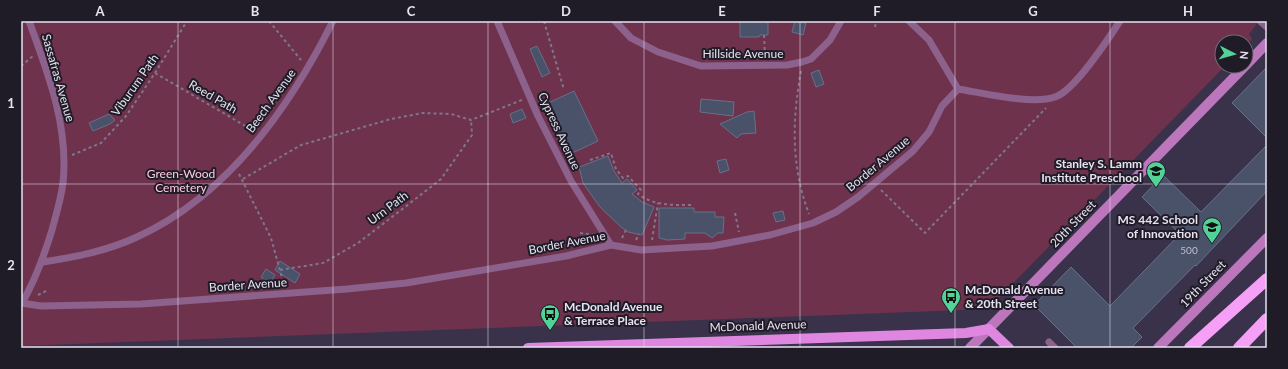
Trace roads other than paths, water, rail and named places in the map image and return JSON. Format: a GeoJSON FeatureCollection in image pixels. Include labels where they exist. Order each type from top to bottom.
{"type":"FeatureCollection","features":[{"type":"Feature","properties":{"kind":"highway"},"geometry":{"type":"LineString","coordinates":[[1190,348],[1267,279]]}},
{"type":"Feature","properties":{"kind":"highway"},"geometry":{"type":"LineString","coordinates":[[1238,348],[1267,319]]}},
{"type":"Feature","properties":{"kind":"main road","name":"20th Street"},"geometry":{"type":"LineString","coordinates":[[1254,56],[1267,43]]}},
{"type":"Feature","properties":{"kind":"main road","name":"20th Street"},"geometry":{"type":"LineString","coordinates":[[970,348],[1236,74]]}},
{"type":"Feature","properties":{"kind":"main road","name":"19th Street"},"geometry":{"type":"LineString","coordinates":[[1158,348],[1267,238]]}},
{"type":"Feature","properties":{"kind":"main road","name":"McDonald Avenue"},"geometry":{"type":"LineString","coordinates":[[528,348],[761,344],[966,333],[989,329]]}},
{"type":"Feature","properties":{"kind":"main road"},"geometry":{"type":"LineString","coordinates":[[989,329],[1008,348]]}},
{"type":"Feature","properties":{"kind":"lane","name":"Sassafras Avenue"},"geometry":{"type":"LineString","coordinates":[[22,303],[43,262],[63,183],[64,158],[62,126],[40,50],[29,21]]}},
{"type":"Feature","properties":{"kind":"lane","name":"Beech Avenue"},"geometry":{"type":"LineString","coordinates":[[43,262],[82,256],[136,238],[188,209],[234,167],[262,136],[308,69],[333,21]]}},
{"type":"Feature","properties":{"kind":"lane","name":"Cypress Avenue"},"geometry":{"type":"LineString","coordinates":[[497,21],[530,96],[571,182],[611,245]]}},
{"type":"Feature","properties":{"kind":"lane","name":"Hillside Avenue"},"geometry":{"type":"LineString","coordinates":[[615,21],[631,38],[658,52],[701,66],[787,65],[802,62],[811,59],[830,40],[841,21]]}},
{"type":"Feature","properties":{"kind":"lane"},"geometry":{"type":"LineString","coordinates":[[909,21],[929,40],[958,89],[1037,100],[1056,97],[1070,87],[1120,21]]}},
{"type":"Feature","properties":{"kind":"lane"},"geometry":{"type":"LineString","coordinates":[[1260,21],[1267,27]]}},
{"type":"Feature","properties":{"kind":"lane","name":"Border Avenue"},"geometry":{"type":"LineString","coordinates":[[22,303],[41,306],[141,304],[406,283],[566,256],[611,245],[641,250],[716,246],[770,235],[813,223],[836,212],[874,183],[921,142],[929,132],[942,106],[958,89]]}},
{"type":"Feature","properties":{"kind":"lane"},"geometry":{"type":"LineString","coordinates":[[1049,342],[1055,348]]}},
{"type":"Feature","properties":{"kind":"place","name":"Stanley S. Lamm Institute Preschool"},"geometry":{"type":"Point","coordinates":[1156,188]}},
{"type":"Feature","properties":{"kind":"place","name":"MS 442 School of Innovation"},"geometry":{"type":"Point","coordinates":[1212,244]}},
{"type":"Feature","properties":{"kind":"place","name":"McDonald Avenue & 20th Street"},"geometry":{"type":"Point","coordinates":[951,314]}},
{"type":"Feature","properties":{"kind":"place","name":"McDonald Avenue & Terrace Place"},"geometry":{"type":"Point","coordinates":[550,331]}},
{"type":"Feature","properties":{"kind":"park label","name":"Green-Wood Cemetery"},"geometry":{"type":"Point","coordinates":[181,181]}}]}
